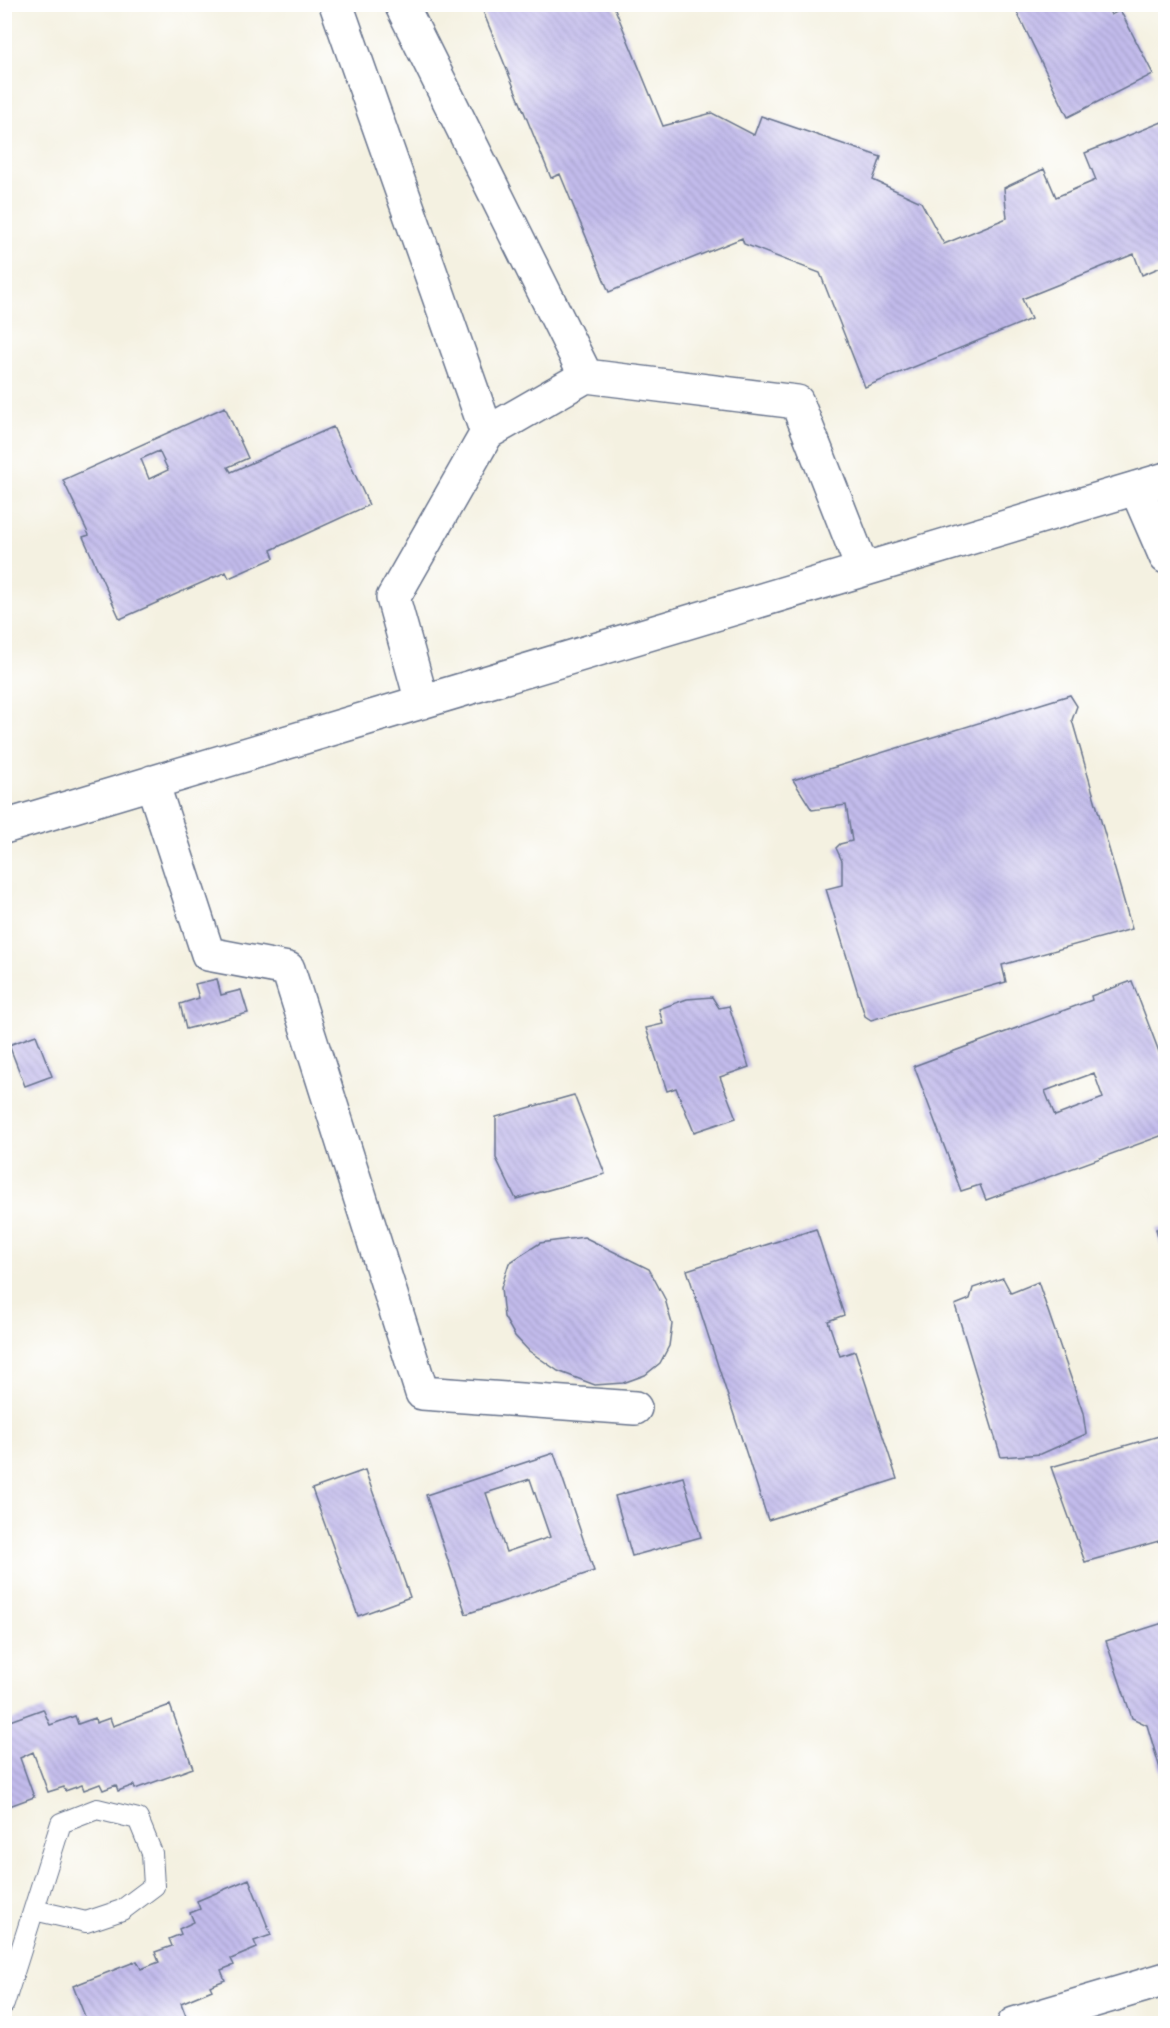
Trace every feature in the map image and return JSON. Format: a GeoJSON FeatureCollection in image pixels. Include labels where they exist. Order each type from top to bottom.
{"type":"FeatureCollection","features":[{"type":"Feature","properties":{"kind":"street"},"geometry":{"type":"LineString","coordinates":[[336,4],[487,433]]}},
{"type":"Feature","properties":{"kind":"street"},"geometry":{"type":"LineString","coordinates":[[401,4],[586,376]]}},
{"type":"Feature","properties":{"kind":"street"},"geometry":{"type":"LineString","coordinates":[[422,702],[393,598],[487,433],[586,376],[797,402],[863,570]]}},
{"type":"Feature","properties":{"kind":"street"},"geometry":{"type":"LineString","coordinates":[[4,827],[1150,483],[1166,557]]}},
{"type":"Feature","properties":{"kind":"street"},"geometry":{"type":"LineString","coordinates":[[152,782],[208,954],[288,969],[422,1394],[635,1408]]}},
{"type":"Feature","properties":{"kind":"street"},"geometry":{"type":"LineString","coordinates":[[1014,2024],[1166,1979]]}},
{"type":"Feature","properties":{"kind":"lane"},"geometry":{"type":"LineString","coordinates":[[4,2004],[61,1823],[97,1809],[138,1819],[152,1853],[154,1886],[122,1910],[86,1922],[34,1910]]}},
{"type":"Feature","properties":{"kind":"building"},"geometry":{"type":"Polygon","coordinates":[[[480,4],[613,4],[663,126],[712,113],[754,135],[761,116],[881,157],[873,180],[921,202],[944,244],[1007,218],[1004,188],[1044,169],[1056,197],[1096,180],[1085,153],[1162,122],[1166,130],[1166,265],[1142,275],[1134,254],[1022,299],[1031,319],[865,387],[820,273],[744,244],[742,238],[609,292],[560,174],[551,178],[480,4]]]}},
{"type":"Feature","properties":{"kind":"building"},"geometry":{"type":"Polygon","coordinates":[[[1013,4],[1106,4],[1111,15],[1120,10],[1153,74],[1068,117],[1013,4]]]}},
{"type":"Feature","properties":{"kind":"building"},"geometry":{"type":"Polygon","coordinates":[[[225,407],[248,458],[228,467],[231,472],[333,427],[369,505],[271,550],[274,558],[229,578],[226,572],[120,619],[83,537],[89,535],[63,480],[225,407]],[[159,451],[141,459],[149,479],[168,470],[159,451]]]}},
{"type":"Feature","properties":{"kind":"building"},"geometry":{"type":"Polygon","coordinates":[[[1070,695],[1077,706],[1072,720],[1132,929],[1002,965],[1006,982],[871,1020],[865,1016],[826,889],[842,885],[842,861],[836,848],[840,844],[852,841],[846,805],[812,810],[793,780],[1070,695]]]}},
{"type":"Feature","properties":{"kind":"building"},"geometry":{"type":"Polygon","coordinates":[[[217,979],[221,995],[241,990],[248,1013],[186,1029],[180,1004],[199,998],[195,984],[217,979]]]}},
{"type":"Feature","properties":{"kind":"building"},"geometry":{"type":"Polygon","coordinates":[[[1132,981],[1166,1070],[1166,1134],[986,1200],[980,1185],[961,1191],[914,1066],[1092,1000],[1091,996],[1132,981]],[[1094,1073],[1045,1091],[1055,1116],[1103,1098],[1094,1073]]]}},
{"type":"Feature","properties":{"kind":"building"},"geometry":{"type":"Polygon","coordinates":[[[712,997],[719,1008],[729,1006],[749,1067],[720,1077],[736,1118],[694,1132],[676,1088],[667,1091],[646,1028],[663,1024],[659,1009],[687,999],[712,997]]]}},
{"type":"Feature","properties":{"kind":"building"},"geometry":{"type":"Polygon","coordinates":[[[36,1035],[52,1076],[25,1086],[9,1045],[36,1035]]]}},
{"type":"Feature","properties":{"kind":"building"},"geometry":{"type":"Polygon","coordinates":[[[574,1095],[605,1174],[516,1199],[496,1158],[496,1117],[574,1095]]]}},
{"type":"Feature","properties":{"kind":"building"},"geometry":{"type":"Polygon","coordinates":[[[1166,1227],[1166,1260],[1165,1260],[1156,1229],[1166,1227]]]}},
{"type":"Feature","properties":{"kind":"building"},"geometry":{"type":"Polygon","coordinates":[[[816,1229],[844,1315],[828,1321],[840,1356],[855,1351],[897,1479],[768,1520],[687,1270],[816,1229]]]}},
{"type":"Feature","properties":{"kind":"building"},"geometry":{"type":"Polygon","coordinates":[[[584,1237],[649,1269],[665,1299],[672,1324],[669,1346],[660,1363],[645,1375],[623,1383],[595,1385],[558,1371],[529,1351],[515,1336],[504,1317],[501,1288],[509,1263],[540,1243],[584,1237]]]}},
{"type":"Feature","properties":{"kind":"building"},"geometry":{"type":"Polygon","coordinates":[[[1003,1278],[1011,1293],[1038,1282],[1083,1413],[1086,1434],[1041,1454],[1001,1457],[955,1305],[970,1299],[973,1288],[1003,1278]]]}},
{"type":"Feature","properties":{"kind":"building"},"geometry":{"type":"Polygon","coordinates":[[[1166,1434],[1166,1539],[1085,1562],[1051,1467],[1166,1434]]]}},
{"type":"Feature","properties":{"kind":"building"},"geometry":{"type":"Polygon","coordinates":[[[554,1453],[594,1571],[466,1614],[426,1495],[554,1453]],[[530,1479],[486,1493],[506,1552],[550,1537],[530,1479]]]}},
{"type":"Feature","properties":{"kind":"building"},"geometry":{"type":"Polygon","coordinates":[[[365,1470],[410,1597],[358,1616],[312,1489],[365,1470]]]}},
{"type":"Feature","properties":{"kind":"building"},"geometry":{"type":"Polygon","coordinates":[[[683,1477],[701,1537],[632,1556],[615,1496],[683,1477]]]}},
{"type":"Feature","properties":{"kind":"building"},"geometry":{"type":"Polygon","coordinates":[[[1166,1622],[1166,1664],[1161,1665],[1166,1677],[1165,1785],[1147,1725],[1132,1718],[1106,1641],[1166,1622]]]}},
{"type":"Feature","properties":{"kind":"building"},"geometry":{"type":"Polygon","coordinates":[[[170,1705],[193,1768],[135,1789],[134,1785],[118,1791],[116,1785],[103,1790],[100,1784],[84,1790],[82,1785],[65,1791],[64,1787],[48,1792],[33,1752],[20,1758],[34,1797],[4,1808],[4,1723],[43,1709],[50,1725],[75,1716],[78,1724],[95,1718],[96,1723],[110,1718],[113,1726],[170,1705]]]}},
{"type":"Feature","properties":{"kind":"building"},"geometry":{"type":"Polygon","coordinates":[[[249,1879],[271,1935],[254,1941],[257,1948],[231,1959],[234,1965],[221,1970],[225,1980],[210,1986],[212,1990],[181,2003],[189,2024],[88,2024],[73,1986],[137,1961],[141,1969],[159,1962],[155,1952],[172,1946],[169,1939],[181,1934],[179,1929],[194,1922],[190,1913],[200,1909],[197,1901],[249,1879]]]}}]}
